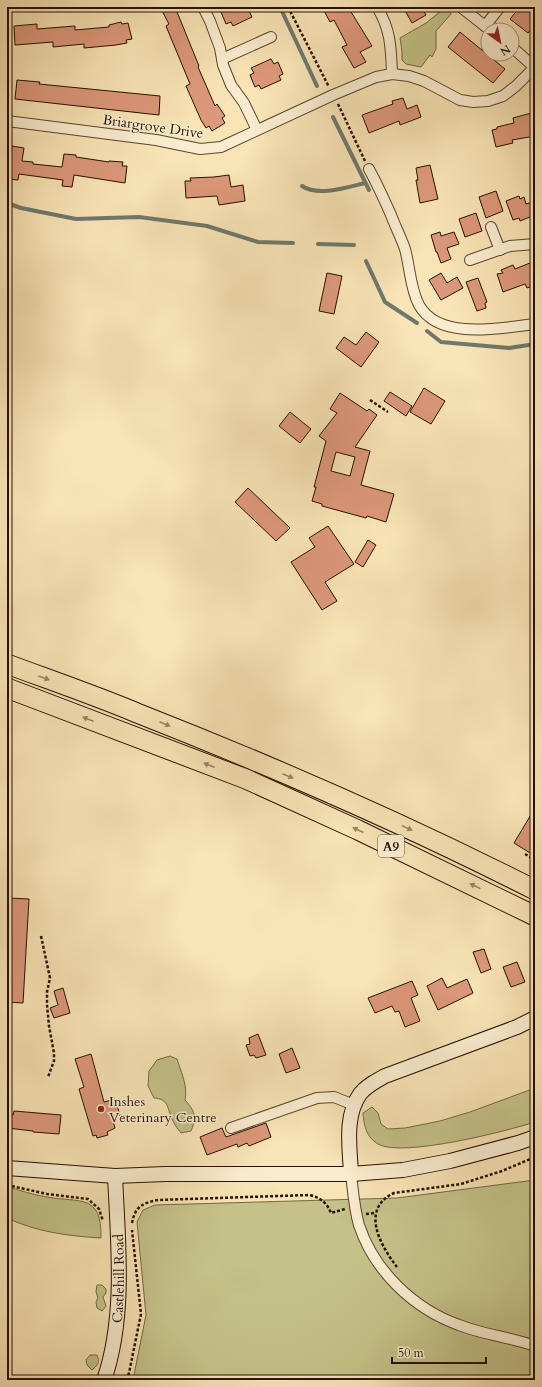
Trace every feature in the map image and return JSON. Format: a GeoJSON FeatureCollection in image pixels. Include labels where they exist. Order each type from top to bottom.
{"type":"FeatureCollection","features":[{"type":"Feature","properties":{"kind":"highway","name":"A9"},"geometry":{"type":"LineString","coordinates":[[7,664],[136,712],[267,766],[390,820],[535,890]]}},
{"type":"Feature","properties":{"kind":"highway","name":"A9"},"geometry":{"type":"LineString","coordinates":[[7,688],[246,779],[358,830],[535,916]]}},
{"type":"Feature","properties":{"kind":"highway","name":"A9"},"geometry":{"type":"LineString","coordinates":[[504,900],[535,925]]}},
{"type":"Feature","properties":{"kind":"main road"},"geometry":{"type":"LineString","coordinates":[[351,1174],[349,1135],[350,1119],[354,1105],[360,1094],[372,1083],[385,1076],[517,1027],[535,1018]]}},
{"type":"Feature","properties":{"kind":"main road"},"geometry":{"type":"LineString","coordinates":[[7,1168],[115,1176],[165,1174],[351,1174],[403,1170],[450,1161],[535,1137]]}},
{"type":"Feature","properties":{"kind":"main road","name":"Castlehill Road"},"geometry":{"type":"LineString","coordinates":[[104,1380],[111,1361],[118,1308],[120,1257],[115,1176]]}},
{"type":"Feature","properties":{"kind":"street"},"geometry":{"type":"LineString","coordinates":[[203,7],[220,48],[223,65],[231,85],[244,103],[257,130]]}},
{"type":"Feature","properties":{"kind":"street"},"geometry":{"type":"LineString","coordinates":[[377,7],[390,37],[392,74],[409,76],[424,81],[460,100],[473,102],[488,101],[503,96],[535,68],[520,54]]}},
{"type":"Feature","properties":{"kind":"street"},"geometry":{"type":"LineString","coordinates":[[491,22],[500,7]]}},
{"type":"Feature","properties":{"kind":"street"},"geometry":{"type":"LineString","coordinates":[[462,8],[480,22]]}},
{"type":"Feature","properties":{"kind":"street"},"geometry":{"type":"LineString","coordinates":[[222,59],[270,37]]}},
{"type":"Feature","properties":{"kind":"street","name":"Briargrove Drive"},"geometry":{"type":"LineString","coordinates":[[7,121],[156,140],[200,149],[221,147],[333,95],[376,77],[392,74]]}},
{"type":"Feature","properties":{"kind":"street"},"geometry":{"type":"LineString","coordinates":[[368,169],[378,186],[405,249],[414,292],[419,304],[430,318],[446,325],[462,329],[490,329],[535,324]]}},
{"type":"Feature","properties":{"kind":"street"},"geometry":{"type":"LineString","coordinates":[[491,227],[500,250]]}},
{"type":"Feature","properties":{"kind":"street"},"geometry":{"type":"LineString","coordinates":[[470,260],[510,246],[535,244]]}},
{"type":"Feature","properties":{"kind":"street"},"geometry":{"type":"LineString","coordinates":[[231,1128],[317,1098],[334,1097],[354,1105]]}},
{"type":"Feature","properties":{"kind":"street"},"geometry":{"type":"LineString","coordinates":[[351,1174],[359,1225],[372,1254],[391,1279],[411,1298],[432,1313],[458,1325],[482,1333],[504,1336],[535,1346]]}},
{"type":"Feature","properties":{"kind":"path"},"geometry":{"type":"LineString","coordinates":[[370,400],[388,412]]}},
{"type":"Feature","properties":{"kind":"path"},"geometry":{"type":"LineString","coordinates":[[525,854],[535,860]]}},
{"type":"Feature","properties":{"kind":"path"},"geometry":{"type":"LineString","coordinates":[[41,936],[50,978],[47,992],[47,1005],[54,1053],[54,1061],[48,1077]]}},
{"type":"Feature","properties":{"kind":"path"},"geometry":{"type":"LineString","coordinates":[[400,1272],[382,1245],[375,1225],[375,1213],[378,1205],[384,1197],[394,1193],[461,1184],[502,1171],[535,1157]]}},
{"type":"Feature","properties":{"kind":"path"},"geometry":{"type":"LineString","coordinates":[[7,1185],[47,1194],[88,1199],[99,1208],[104,1226]]}},
{"type":"Feature","properties":{"kind":"path"},"geometry":{"type":"LineString","coordinates":[[126,1380],[129,1373],[141,1314],[132,1224],[136,1210],[146,1202],[158,1200],[309,1195],[320,1198],[331,1213]]}},
{"type":"Feature","properties":{"kind":"shaded area"},"geometry":{"type":"Polygon","coordinates":[[[448,7],[451,14],[436,31],[436,49],[432,57],[430,55],[421,67],[406,64],[402,60],[400,38],[426,23],[448,7]]]}},
{"type":"Feature","properties":{"kind":"shaded area"},"geometry":{"type":"Polygon","coordinates":[[[170,1056],[177,1059],[185,1084],[185,1100],[194,1114],[194,1122],[191,1131],[181,1133],[174,1123],[165,1102],[154,1098],[148,1086],[149,1071],[157,1060],[170,1056]]]}},
{"type":"Feature","properties":{"kind":"shaded area"},"geometry":{"type":"Polygon","coordinates":[[[535,1088],[535,1122],[455,1142],[409,1148],[390,1147],[378,1144],[374,1141],[368,1134],[364,1122],[363,1113],[372,1107],[378,1113],[381,1124],[388,1129],[405,1128],[440,1121],[470,1112],[535,1088]]]}},
{"type":"Feature","properties":{"kind":"shaded area"},"geometry":{"type":"Polygon","coordinates":[[[535,1180],[535,1380],[133,1380],[146,1315],[137,1222],[143,1210],[155,1205],[397,1198],[535,1180]]]}},
{"type":"Feature","properties":{"kind":"shaded area"},"geometry":{"type":"Polygon","coordinates":[[[7,1187],[42,1196],[87,1203],[98,1213],[101,1238],[41,1230],[7,1218],[7,1187]]]}},
{"type":"Feature","properties":{"kind":"shaded area"},"geometry":{"type":"Polygon","coordinates":[[[97,1285],[102,1285],[106,1289],[106,1293],[103,1297],[106,1306],[102,1311],[97,1308],[97,1285]]]}},
{"type":"Feature","properties":{"kind":"shaded area"},"geometry":{"type":"Polygon","coordinates":[[[90,1355],[97,1355],[98,1360],[97,1365],[92,1370],[87,1365],[86,1360],[90,1355]]]}},
{"type":"Feature","properties":{"kind":"building"},"geometry":{"type":"Polygon","coordinates":[[[160,7],[175,7],[215,106],[217,104],[225,116],[222,118],[225,123],[212,131],[209,126],[206,128],[201,120],[186,86],[190,84],[166,26],[169,24],[160,7]]]}},
{"type":"Feature","properties":{"kind":"building"},"geometry":{"type":"Polygon","coordinates":[[[224,7],[247,7],[252,17],[233,26],[231,22],[226,24],[221,12],[225,10],[224,7]]]}},
{"type":"Feature","properties":{"kind":"building"},"geometry":{"type":"Polygon","coordinates":[[[322,7],[348,7],[372,46],[360,52],[366,62],[354,68],[342,47],[347,45],[334,20],[330,22],[322,7]]]}},
{"type":"Feature","properties":{"kind":"building"},"geometry":{"type":"Polygon","coordinates":[[[403,7],[421,7],[426,15],[412,23],[403,7]]]}},
{"type":"Feature","properties":{"kind":"building"},"geometry":{"type":"Polygon","coordinates":[[[520,7],[525,7],[535,15],[535,25],[528,33],[520,27],[520,22],[514,22],[510,19],[520,7]]]}},
{"type":"Feature","properties":{"kind":"building"},"geometry":{"type":"Polygon","coordinates":[[[121,22],[122,24],[128,23],[132,39],[126,40],[127,43],[84,48],[84,44],[53,47],[53,42],[15,45],[14,26],[37,24],[37,29],[75,26],[75,30],[109,27],[109,25],[121,22]]]}},
{"type":"Feature","properties":{"kind":"building"},"geometry":{"type":"Polygon","coordinates":[[[460,32],[480,48],[480,62],[496,62],[505,69],[493,83],[448,47],[460,32]]]}},
{"type":"Feature","properties":{"kind":"building"},"geometry":{"type":"Polygon","coordinates":[[[271,59],[274,64],[278,62],[283,74],[279,76],[281,80],[261,89],[259,85],[255,87],[250,75],[254,73],[251,68],[271,59]]]}},
{"type":"Feature","properties":{"kind":"building"},"geometry":{"type":"Polygon","coordinates":[[[17,80],[40,82],[39,84],[160,96],[159,115],[15,99],[17,80]]]}},
{"type":"Feature","properties":{"kind":"building"},"geometry":{"type":"Polygon","coordinates":[[[403,98],[407,109],[417,105],[421,117],[400,125],[399,121],[369,133],[362,115],[393,104],[392,101],[403,98]]]}},
{"type":"Feature","properties":{"kind":"building"},"geometry":{"type":"Polygon","coordinates":[[[535,112],[535,136],[512,140],[513,143],[496,147],[492,130],[497,129],[497,127],[514,123],[513,118],[535,112]]]}},
{"type":"Feature","properties":{"kind":"building"},"geometry":{"type":"Polygon","coordinates":[[[12,146],[24,148],[22,161],[33,162],[33,164],[62,167],[64,154],[109,162],[123,162],[122,166],[127,166],[125,183],[74,175],[72,187],[62,186],[63,180],[19,174],[18,180],[7,179],[12,146]]]}},
{"type":"Feature","properties":{"kind":"building"},"geometry":{"type":"Polygon","coordinates":[[[430,165],[438,199],[420,203],[416,180],[418,180],[416,168],[430,165]]]}},
{"type":"Feature","properties":{"kind":"building"},"geometry":{"type":"Polygon","coordinates":[[[229,175],[231,187],[243,185],[245,201],[219,205],[217,196],[186,198],[185,181],[191,181],[190,178],[229,175]]]}},
{"type":"Feature","properties":{"kind":"building"},"geometry":{"type":"Polygon","coordinates":[[[496,191],[503,211],[486,218],[479,197],[496,191]]]}},
{"type":"Feature","properties":{"kind":"building"},"geometry":{"type":"Polygon","coordinates":[[[519,196],[520,199],[524,197],[526,204],[535,201],[535,215],[520,221],[519,218],[513,220],[506,201],[519,196]]]}},
{"type":"Feature","properties":{"kind":"building"},"geometry":{"type":"Polygon","coordinates":[[[476,213],[482,231],[465,237],[459,219],[476,213]]]}},
{"type":"Feature","properties":{"kind":"building"},"geometry":{"type":"Polygon","coordinates":[[[440,232],[441,236],[454,232],[459,244],[447,248],[451,259],[441,263],[431,235],[440,232]]]}},
{"type":"Feature","properties":{"kind":"building"},"geometry":{"type":"Polygon","coordinates":[[[530,263],[531,266],[535,264],[535,285],[527,288],[525,284],[503,292],[497,274],[503,273],[501,270],[513,265],[515,269],[530,263]]]}},
{"type":"Feature","properties":{"kind":"building"},"geometry":{"type":"Polygon","coordinates":[[[327,273],[342,276],[334,314],[319,311],[327,273]]]}},
{"type":"Feature","properties":{"kind":"building"},"geometry":{"type":"Polygon","coordinates":[[[441,273],[447,283],[457,277],[463,288],[441,300],[429,280],[441,273]]]}},
{"type":"Feature","properties":{"kind":"building"},"geometry":{"type":"Polygon","coordinates":[[[478,278],[487,302],[485,303],[486,308],[477,311],[466,282],[478,278]]]}},
{"type":"Feature","properties":{"kind":"building"},"geometry":{"type":"Polygon","coordinates":[[[366,332],[379,342],[361,367],[336,348],[344,337],[356,345],[366,332]]]}},
{"type":"Feature","properties":{"kind":"building"},"geometry":{"type":"Polygon","coordinates":[[[424,388],[445,401],[431,424],[410,412],[424,388]]]}},
{"type":"Feature","properties":{"kind":"building"},"geometry":{"type":"Polygon","coordinates":[[[390,392],[412,406],[406,416],[384,401],[390,392]]]}},
{"type":"Feature","properties":{"kind":"building"},"geometry":{"type":"Polygon","coordinates":[[[340,393],[367,411],[369,409],[377,415],[355,447],[370,451],[361,485],[394,494],[386,522],[367,516],[366,518],[322,506],[322,504],[312,501],[316,487],[314,487],[326,441],[319,436],[337,413],[330,409],[340,393]],[[336,452],[331,471],[350,476],[355,457],[336,452]]]}},
{"type":"Feature","properties":{"kind":"building"},"geometry":{"type":"Polygon","coordinates":[[[290,412],[311,429],[300,443],[279,426],[290,412]]]}},
{"type":"Feature","properties":{"kind":"building"},"geometry":{"type":"Polygon","coordinates":[[[248,488],[290,528],[276,541],[235,502],[248,488]]]}},
{"type":"Feature","properties":{"kind":"building"},"geometry":{"type":"Polygon","coordinates":[[[328,526],[354,564],[325,582],[337,601],[322,610],[291,562],[315,547],[309,538],[328,526]]]}},
{"type":"Feature","properties":{"kind":"building"},"geometry":{"type":"Polygon","coordinates":[[[368,540],[376,545],[363,567],[355,562],[368,540]]]}},
{"type":"Feature","properties":{"kind":"building"},"geometry":{"type":"Polygon","coordinates":[[[535,808],[535,856],[514,843],[535,808]]]}},
{"type":"Feature","properties":{"kind":"building"},"geometry":{"type":"Polygon","coordinates":[[[9,898],[29,899],[23,1003],[7,1002],[7,927],[9,898]]]}},
{"type":"Feature","properties":{"kind":"building"},"geometry":{"type":"Polygon","coordinates":[[[484,949],[491,969],[481,973],[473,952],[484,949]]]}},
{"type":"Feature","properties":{"kind":"building"},"geometry":{"type":"Polygon","coordinates":[[[517,962],[525,982],[511,987],[503,967],[517,962]]]}},
{"type":"Feature","properties":{"kind":"building"},"geometry":{"type":"Polygon","coordinates":[[[442,978],[447,988],[467,979],[473,993],[438,1010],[427,986],[442,978]]]}},
{"type":"Feature","properties":{"kind":"building"},"geometry":{"type":"Polygon","coordinates":[[[412,981],[418,995],[411,998],[420,1021],[405,1027],[399,1011],[395,1012],[392,1006],[375,1013],[368,998],[412,981]]]}},
{"type":"Feature","properties":{"kind":"building"},"geometry":{"type":"Polygon","coordinates":[[[63,988],[70,1013],[54,1018],[50,1008],[58,1005],[54,991],[63,988]]]}},
{"type":"Feature","properties":{"kind":"building"},"geometry":{"type":"Polygon","coordinates":[[[258,1034],[266,1055],[256,1058],[254,1055],[250,1056],[246,1045],[250,1044],[249,1038],[258,1034]]]}},
{"type":"Feature","properties":{"kind":"building"},"geometry":{"type":"Polygon","coordinates":[[[292,1048],[300,1068],[286,1073],[279,1054],[292,1048]]]}},
{"type":"Feature","properties":{"kind":"building","name":"Inshes Veterinary Centre"},"geometry":{"type":"Polygon","coordinates":[[[91,1054],[104,1102],[115,1099],[120,1115],[112,1117],[115,1128],[107,1132],[108,1135],[97,1138],[96,1135],[93,1136],[79,1089],[84,1087],[75,1059],[91,1054]]]}},
{"type":"Feature","properties":{"kind":"building"},"geometry":{"type":"Polygon","coordinates":[[[14,1111],[61,1115],[59,1134],[7,1128],[7,1114],[13,1115],[14,1111]]]}},
{"type":"Feature","properties":{"kind":"building"},"geometry":{"type":"Polygon","coordinates":[[[266,1123],[271,1137],[249,1146],[247,1143],[238,1147],[237,1144],[207,1155],[200,1137],[222,1128],[226,1137],[266,1123]]]}},
{"type":"Feature","properties":{"kind":"waterway"},"geometry":{"type":"LineString","coordinates":[[280,7],[317,86]]}},
{"type":"Feature","properties":{"kind":"waterway"},"geometry":{"type":"LineString","coordinates":[[333,117],[369,190]]}},
{"type":"Feature","properties":{"kind":"waterway"},"geometry":{"type":"LineString","coordinates":[[302,186],[316,191],[324,191],[342,189],[365,183]]}},
{"type":"Feature","properties":{"kind":"waterway"},"geometry":{"type":"LineString","coordinates":[[7,203],[21,208],[76,219],[139,217],[207,226],[258,242],[293,243]]}},
{"type":"Feature","properties":{"kind":"waterway"},"geometry":{"type":"LineString","coordinates":[[318,244],[354,245]]}},
{"type":"Feature","properties":{"kind":"waterway"},"geometry":{"type":"LineString","coordinates":[[366,261],[385,302],[417,323]]}},
{"type":"Feature","properties":{"kind":"waterway"},"geometry":{"type":"LineString","coordinates":[[427,331],[441,342],[509,348],[535,344]]}},
{"type":"Feature","properties":{"kind":"place","name":"Inshes Veterinary Centre"},"geometry":{"type":"Point","coordinates":[101,1109]}}]}
